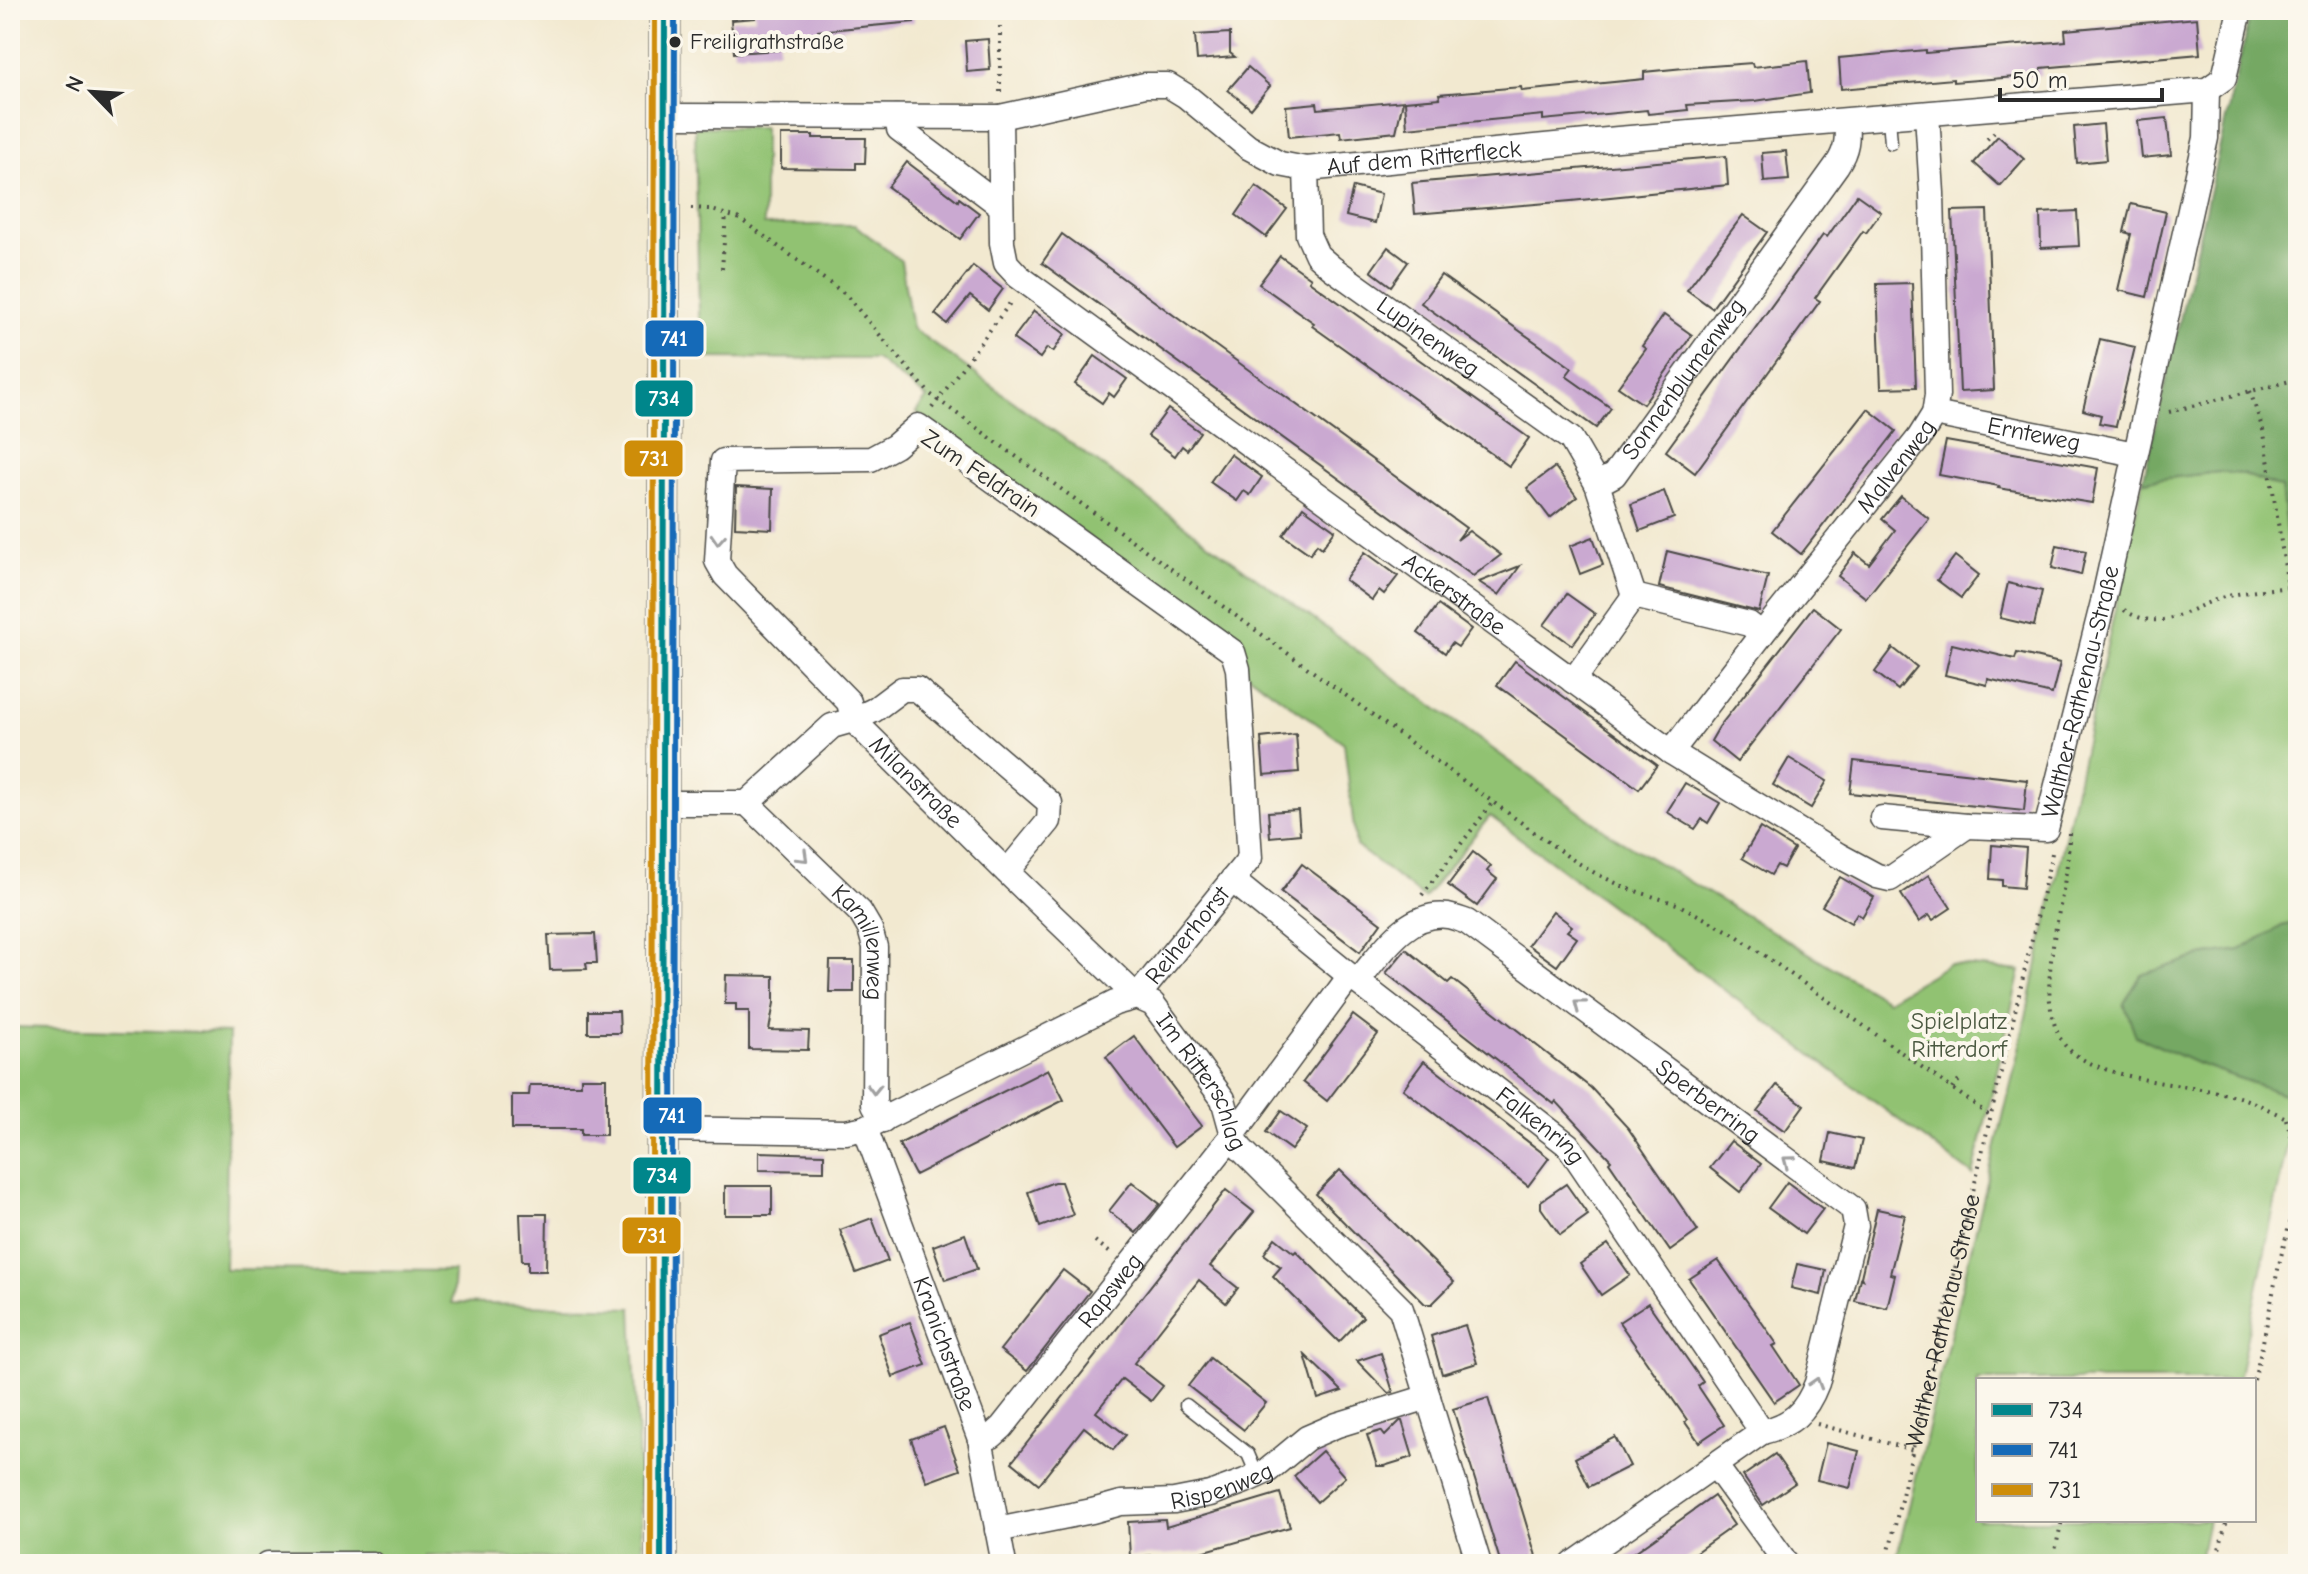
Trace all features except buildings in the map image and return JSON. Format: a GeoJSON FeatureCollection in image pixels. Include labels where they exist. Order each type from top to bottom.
{"type":"FeatureCollection","features":[{"type":"Feature","properties":{"kind":"street"},"geometry":{"type":"LineString","coordinates":[[661,1564],[665,10]]}},
{"type":"Feature","properties":{"kind":"street"},"geometry":{"type":"LineString","coordinates":[[2207,90],[2224,78],[2240,10]]}},
{"type":"Feature","properties":{"kind":"street","name":"Auf dem Ritterfleck"},"geometry":{"type":"LineString","coordinates":[[666,116],[1000,117],[1145,85],[1168,85],[1248,147],[1280,164],[1306,169],[2207,90]]}},
{"type":"Feature","properties":{"kind":"street","name":"Walther-Rathenau-Straße"},"geometry":{"type":"LineString","coordinates":[[2046,829],[2103,602],[2206,138],[2207,90]]}},
{"type":"Feature","properties":{"kind":"street","name":"Malvenweg"},"geometry":{"type":"LineString","coordinates":[[1671,752],[1919,438],[1934,414],[1937,395],[1927,114]]}},
{"type":"Feature","properties":{"kind":"street"},"geometry":{"type":"LineString","coordinates":[[897,117],[899,129],[1001,206]]}},
{"type":"Feature","properties":{"kind":"street","name":"Ackerstraße"},"geometry":{"type":"LineString","coordinates":[[1000,117],[1002,243],[1006,263],[1026,281],[1671,752],[1838,855],[1877,876],[1890,879],[1967,826]]}},
{"type":"Feature","properties":{"kind":"street","name":"Sonnenblumenweg"},"geometry":{"type":"LineString","coordinates":[[1597,484],[1614,475],[1844,155],[1848,139],[1846,121]]}},
{"type":"Feature","properties":{"kind":"street","name":"Lupinenweg"},"geometry":{"type":"LineString","coordinates":[[1306,169],[1308,235],[1317,255],[1571,439],[1597,484]]}},
{"type":"Feature","properties":{"kind":"street","name":"Ernteweg"},"geometry":{"type":"LineString","coordinates":[[1934,414],[2135,454]]}},
{"type":"Feature","properties":{"kind":"street","name":"Zum Feldrain"},"geometry":{"type":"LineString","coordinates":[[853,720],[849,702],[720,569],[717,561],[723,461],[871,459],[895,446],[918,426],[1233,652],[1238,669],[1250,858],[1232,880]]}},
{"type":"Feature","properties":{"kind":"street"},"geometry":{"type":"LineString","coordinates":[[1597,484],[1634,596]]}},
{"type":"Feature","properties":{"kind":"street"},"geometry":{"type":"LineString","coordinates":[[1573,681],[1634,596]]}},
{"type":"Feature","properties":{"kind":"street"},"geometry":{"type":"LineString","coordinates":[[1634,596],[1749,624],[1762,634]]}},
{"type":"Feature","properties":{"kind":"street"},"geometry":{"type":"LineString","coordinates":[[853,720],[874,710],[902,689],[917,689],[1050,803],[1049,821],[1007,872]]}},
{"type":"Feature","properties":{"kind":"street","name":"Milanstraße"},"geometry":{"type":"LineString","coordinates":[[747,803],[832,726],[853,720],[1137,997]]}},
{"type":"Feature","properties":{"kind":"street"},"geometry":{"type":"LineString","coordinates":[[662,803],[747,803]]}},
{"type":"Feature","properties":{"kind":"street","name":"Kamillenweg"},"geometry":{"type":"LineString","coordinates":[[747,803],[860,912],[870,929],[875,947],[874,1124]]}},
{"type":"Feature","properties":{"kind":"street"},"geometry":{"type":"LineString","coordinates":[[1882,818],[2046,829]]}},
{"type":"Feature","properties":{"kind":"street","name":"Reiherhorst"},"geometry":{"type":"LineString","coordinates":[[1137,997],[1232,880],[1354,979]]}},
{"type":"Feature","properties":{"kind":"street","name":"Sperberring"},"geometry":{"type":"LineString","coordinates":[[1354,979],[1401,929],[1426,918],[1447,915],[1467,922],[1853,1209],[1856,1226],[1817,1383],[1809,1403],[1796,1416]]}},
{"type":"Feature","properties":{"kind":"street"},"geometry":{"type":"LineString","coordinates":[[1233,1135],[1354,979]]}},
{"type":"Feature","properties":{"kind":"street","name":"Falkenring"},"geometry":{"type":"LineString","coordinates":[[1354,979],[1568,1145],[1762,1432]]}},
{"type":"Feature","properties":{"kind":"street","name":"Im Ritterschlag"},"geometry":{"type":"LineString","coordinates":[[660,1129],[846,1132],[874,1124],[1115,1003],[1137,997],[1153,1004],[1223,1099],[1240,1148],[1401,1309],[1479,1564]]}},
{"type":"Feature","properties":{"kind":"street","name":"Kranichstraße"},"geometry":{"type":"LineString","coordinates":[[874,1124],[980,1439],[1004,1564]]}},
{"type":"Feature","properties":{"kind":"street","name":"Rapsweg"},"geometry":{"type":"LineString","coordinates":[[980,1439],[992,1436],[1002,1427],[1233,1135]]}},
{"type":"Feature","properties":{"kind":"street","name":"Rispenweg"},"geometry":{"type":"LineString","coordinates":[[997,1530],[1121,1503],[1191,1498],[1219,1491],[1267,1471],[1307,1438],[1337,1425],[1428,1397]]}},
{"type":"Feature","properties":{"kind":"street"},"geometry":{"type":"LineString","coordinates":[[1573,1564],[1762,1432],[1779,1428],[1796,1416]]}},
{"type":"Feature","properties":{"kind":"street"},"geometry":{"type":"LineString","coordinates":[[1715,1465],[1787,1564]]}},
{"type":"Feature","properties":{"kind":"street"},"geometry":{"type":"LineString","coordinates":[[268,1564],[372,1564]]}},
{"type":"Feature","properties":{"kind":"lane"},"geometry":{"type":"LineString","coordinates":[[1889,118],[1891,143]]}},
{"type":"Feature","properties":{"kind":"lane"},"geometry":{"type":"LineString","coordinates":[[1186,1405],[1248,1454],[1257,1475]]}},
{"type":"Feature","properties":{"kind":"path"},"geometry":{"type":"LineString","coordinates":[[1000,10],[1000,117]]}},
{"type":"Feature","properties":{"kind":"path"},"geometry":{"type":"LineString","coordinates":[[691,208],[740,219],[845,294],[930,394],[1493,802],[1595,873],[1626,888],[1677,904],[1734,934],[1991,1116]]}},
{"type":"Feature","properties":{"kind":"path"},"geometry":{"type":"LineString","coordinates":[[722,269],[726,214]]}},
{"type":"Feature","properties":{"kind":"path"},"geometry":{"type":"LineString","coordinates":[[927,414],[1026,281]]}},
{"type":"Feature","properties":{"kind":"path"},"geometry":{"type":"LineString","coordinates":[[2143,418],[2298,379]]}},
{"type":"Feature","properties":{"kind":"path"},"geometry":{"type":"LineString","coordinates":[[2250,391],[2264,433],[2288,587]]}},
{"type":"Feature","properties":{"kind":"path"},"geometry":{"type":"LineString","coordinates":[[2103,602],[2142,619],[2158,622],[2224,597],[2298,586]]}},
{"type":"Feature","properties":{"kind":"path"},"geometry":{"type":"LineString","coordinates":[[2054,796],[2062,809],[2069,834],[2069,858],[2049,974],[2050,1007],[2061,1039],[2084,1061],[2161,1083],[2232,1095],[2298,1123]]}},
{"type":"Feature","properties":{"kind":"path"},"geometry":{"type":"LineString","coordinates":[[1428,887],[1493,802]]}},
{"type":"Feature","properties":{"kind":"path","name":"Walther-Rathenau-Straße"},"geometry":{"type":"LineString","coordinates":[[1886,1564],[2054,845],[2046,829]]}},
{"type":"Feature","properties":{"kind":"path"},"geometry":{"type":"LineString","coordinates":[[1953,1089],[1962,1076]]}},
{"type":"Feature","properties":{"kind":"path"},"geometry":{"type":"LineString","coordinates":[[2286,1119],[2298,1171]]}},
{"type":"Feature","properties":{"kind":"path"},"geometry":{"type":"LineString","coordinates":[[2255,1378],[2287,1230],[2298,1200]]}},
{"type":"Feature","properties":{"kind":"path"},"geometry":{"type":"LineString","coordinates":[[1095,1241],[1114,1257]]}},
{"type":"Feature","properties":{"kind":"path"},"geometry":{"type":"LineString","coordinates":[[1796,1416],[1913,1450]]}},
{"type":"Feature","properties":{"kind":"path"},"geometry":{"type":"LineString","coordinates":[[2052,1564],[2062,1522]]}},
{"type":"Feature","properties":{"kind":"path"},"geometry":{"type":"LineString","coordinates":[[2215,1564],[2226,1522]]}},
{"type":"Feature","properties":{"kind":"green space"},"geometry":{"type":"Polygon","coordinates":[[[2251,10],[2298,10],[2298,583],[2292,585],[2281,488],[2243,474],[2219,472],[2143,481],[2251,10]]]}},
{"type":"Feature","properties":{"kind":"green space","name":"Spielplatz Ritterdorf"},"geometry":{"type":"Polygon","coordinates":[[[695,127],[764,127],[764,225],[855,225],[901,261],[912,328],[1610,834],[1887,1000],[1949,964],[2020,971],[1973,1175],[1490,816],[1424,898],[1356,846],[1344,743],[1246,673],[1240,647],[916,412],[927,398],[876,359],[700,358],[695,127]]]}},
{"type":"Feature","properties":{"kind":"green space"},"geometry":{"type":"Polygon","coordinates":[[[2219,472],[2243,474],[2282,488],[2292,584],[2298,583],[2298,922],[2282,926],[2240,950],[2200,956],[2196,1063],[2298,1099],[2298,1133],[2288,1141],[2238,1378],[1976,1378],[1976,1522],[2208,1522],[2199,1564],[1895,1564],[2015,1067],[2143,481],[2219,472]]]}},
{"type":"Feature","properties":{"kind":"green space"},"geometry":{"type":"Polygon","coordinates":[[[2298,922],[2298,1099],[2196,1063],[2136,1036],[2124,1003],[2141,975],[2200,956],[2240,950],[2282,926],[2298,922]]]}},
{"type":"Feature","properties":{"kind":"green space"},"geometry":{"type":"Polygon","coordinates":[[[12,1027],[229,1033],[225,1269],[454,1271],[452,1303],[632,1308],[643,1561],[425,1555],[424,1564],[10,1564],[12,1027]]]}},
{"type":"Feature","properties":{"kind":"transit line","name":"731"},"geometry":{"type":"LineString","coordinates":[[651,1564],[655,10]]}},
{"type":"Feature","properties":{"kind":"transit line","name":"734"},"geometry":{"type":"LineString","coordinates":[[661,1564],[665,10]]}},
{"type":"Feature","properties":{"kind":"transit line","name":"741"},"geometry":{"type":"LineString","coordinates":[[671,1564],[675,10]]}},
{"type":"Feature","properties":{"kind":"place","name":"Freiligrathstraße"},"geometry":{"type":"Point","coordinates":[675,42]}}]}
